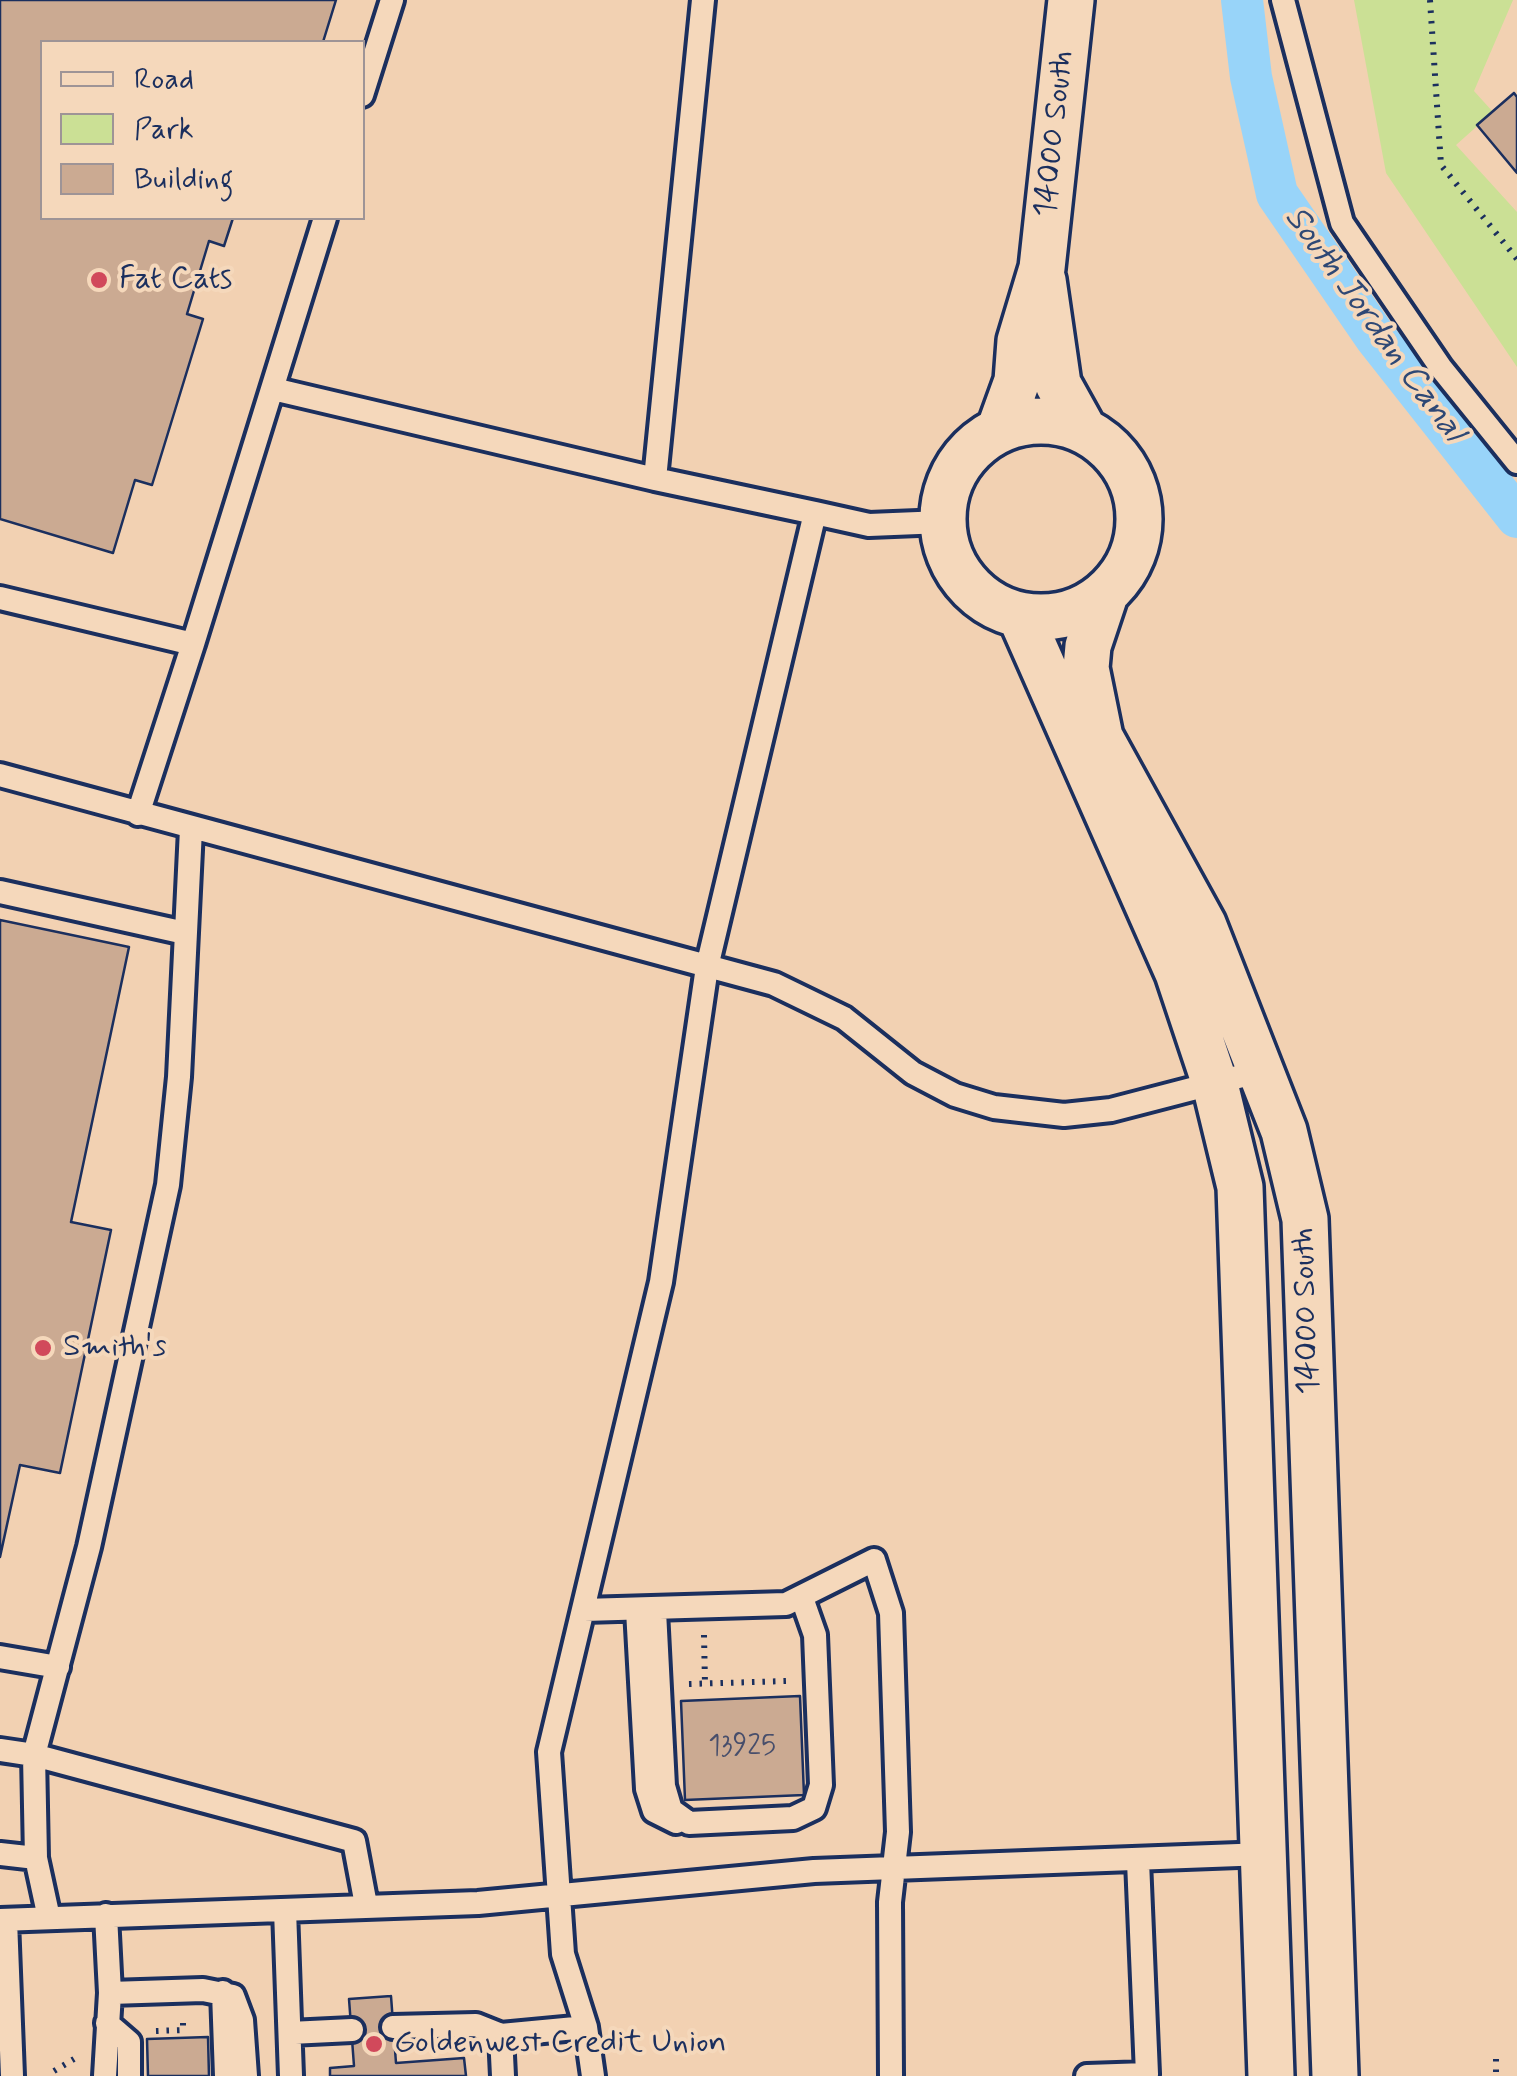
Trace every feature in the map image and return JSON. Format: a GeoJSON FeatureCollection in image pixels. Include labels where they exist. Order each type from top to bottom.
{"type":"FeatureCollection","features":[{"type":"Feature","properties":{"kind":"street","name":"14000 South"},"geometry":{"type":"LineString","coordinates":[[1000,428],[1016,382],[1020,341],[1042,268],[1071,0]]}},
{"type":"Feature","properties":{"kind":"street","name":"14000 South"},"geometry":{"type":"LineString","coordinates":[[1042,268],[1058,384],[1083,429]]}},
{"type":"Feature","properties":{"kind":"street"},"geometry":{"type":"LineString","coordinates":[[1042,420],[1083,429],[1106,444],[1125,466],[1136,492],[1140,520],[1136,548],[1123,574],[1105,594],[1074,612],[1020,615],[995,606],[974,592],[952,560],[943,522],[946,493],[957,467],[976,444],[1000,428],[1042,420]]}},
{"type":"Feature","properties":{"kind":"street","name":"14000 South"},"geometry":{"type":"LineString","coordinates":[[1105,594],[1088,646],[1086,668],[1100,736],[1196,909],[1261,1071],[1300,1189],[1308,1250],[1335,2076]]}},
{"type":"Feature","properties":{"kind":"street","name":"14000 South"},"geometry":{"type":"LineString","coordinates":[[1020,615],[1178,973],[1234,1151],[1242,1201],[1272,2076]]}},
{"type":"Feature","properties":{"kind":"lane"},"geometry":{"type":"LineString","coordinates":[[365,86],[392,0]]}},
{"type":"Feature","properties":{"kind":"lane"},"geometry":{"type":"LineString","coordinates":[[656,480],[703,0]]}},
{"type":"Feature","properties":{"kind":"lane"},"geometry":{"type":"LineString","coordinates":[[1283,0],[1342,223],[1442,368],[1517,462]]}},
{"type":"Feature","properties":{"kind":"lane"},"geometry":{"type":"LineString","coordinates":[[138,814],[324,220]]}},
{"type":"Feature","properties":{"kind":"lane"},"geometry":{"type":"LineString","coordinates":[[273,389],[656,480],[869,524],[943,522]]}},
{"type":"Feature","properties":{"kind":"lane"},"geometry":{"type":"LineString","coordinates":[[593,2076],[586,2027],[563,1954],[549,1752],[661,1282],[708,966],[815,513]]}},
{"type":"Feature","properties":{"kind":"lane"},"geometry":{"type":"LineString","coordinates":[[0,598],[193,644]]}},
{"type":"Feature","properties":{"kind":"lane"},"geometry":{"type":"LineString","coordinates":[[0,775],[708,966],[810,999],[844,1018],[913,1074],[956,1095],[994,1107],[1036,1114],[1084,1113],[1261,1071]]}},
{"type":"Feature","properties":{"kind":"lane"},"geometry":{"type":"LineString","coordinates":[[49,1918],[36,1858],[34,1755],[58,1668],[168,1185],[190,829]]}},
{"type":"Feature","properties":{"kind":"lane"},"geometry":{"type":"LineString","coordinates":[[0,892],[185,933]]}},
{"type":"Feature","properties":{"kind":"lane"},"geometry":{"type":"LineString","coordinates":[[584,1610],[786,1604],[874,1560],[891,1613],[897,1812],[891,2076]]}},
{"type":"Feature","properties":{"kind":"lane"},"geometry":{"type":"LineString","coordinates":[[646,1611],[666,1798],[678,1818],[689,1823],[793,1818],[814,1808],[819,1798],[815,1635],[802,1598]]}},
{"type":"Feature","properties":{"kind":"lane"},"geometry":{"type":"LineString","coordinates":[[0,1656],[58,1668]]}},
{"type":"Feature","properties":{"kind":"lane"},"geometry":{"type":"LineString","coordinates":[[0,1750],[34,1755],[354,1840],[366,1905]]}},
{"type":"Feature","properties":{"kind":"lane"},"geometry":{"type":"LineString","coordinates":[[0,1854],[36,1858]]}},
{"type":"Feature","properties":{"kind":"lane"},"geometry":{"type":"LineString","coordinates":[[12,2076],[5,2029],[3,1920],[559,1897],[778,1874],[1265,1854]]}},
{"type":"Feature","properties":{"kind":"lane"},"geometry":{"type":"LineString","coordinates":[[1087,2076],[1149,2075],[1138,1861]]}},
{"type":"Feature","properties":{"kind":"lane"},"geometry":{"type":"LineString","coordinates":[[285,1910],[291,2076]]}},
{"type":"Feature","properties":{"kind":"lane"},"geometry":{"type":"LineString","coordinates":[[105,2076],[110,1993],[106,1915]]}},
{"type":"Feature","properties":{"kind":"lane"},"geometry":{"type":"LineString","coordinates":[[110,1993],[223,1992],[233,1996],[242,2020],[246,2076]]}},
{"type":"Feature","properties":{"kind":"lane"},"geometry":{"type":"LineString","coordinates":[[223,1992],[226,2076]]}},
{"type":"Feature","properties":{"kind":"lane"},"geometry":{"type":"LineString","coordinates":[[107,2023],[129,2042],[130,2076]]}},
{"type":"Feature","properties":{"kind":"lane"},"geometry":{"type":"LineString","coordinates":[[393,2027],[476,2025],[501,2035],[586,2027]]}},
{"type":"Feature","properties":{"kind":"lane"},"geometry":{"type":"LineString","coordinates":[[290,2032],[352,2030]]}},
{"type":"Feature","properties":{"kind":"lane"},"geometry":{"type":"LineString","coordinates":[[501,2035],[503,2076]]}},
{"type":"Feature","properties":{"kind":"path"},"geometry":{"type":"LineString","coordinates":[[1430,0],[1441,164],[1517,259]]}},
{"type":"Feature","properties":{"kind":"path"},"geometry":{"type":"LineString","coordinates":[[705,1672],[706,1684]]}},
{"type":"Feature","properties":{"kind":"path"},"geometry":{"type":"LineString","coordinates":[[673,1685],[798,1680]]}},
{"type":"Feature","properties":{"kind":"path"},"geometry":{"type":"LineString","coordinates":[[54,2071],[86,2052]]}},
{"type":"Feature","properties":{"kind":"path"},"geometry":{"type":"LineString","coordinates":[[1496,2059],[1496,2076]]}},
{"type":"Feature","properties":{"kind":"green space"},"geometry":{"type":"Polygon","coordinates":[[[1354,0],[1513,0],[1474,91],[1493,112],[1456,145],[1517,212],[1517,367],[1386,173],[1354,0]]]}},
{"type":"Feature","properties":{"kind":"building","name":"Fat Cats"},"geometry":{"type":"Polygon","coordinates":[[[0,0],[336,0],[324,40],[40,40],[40,220],[232,220],[224,246],[209,241],[187,314],[203,319],[152,485],[135,480],[113,553],[0,519],[0,0]]]}},
{"type":"Feature","properties":{"kind":"building"},"geometry":{"type":"Polygon","coordinates":[[[1514,93],[1517,97],[1517,173],[1477,125],[1514,93]]]}},
{"type":"Feature","properties":{"kind":"building","name":"Smith's"},"geometry":{"type":"Polygon","coordinates":[[[0,920],[129,947],[71,1222],[111,1230],[60,1473],[20,1465],[0,1557],[0,920]]]}},
{"type":"Feature","properties":{"kind":"building"},"geometry":{"type":"Polygon","coordinates":[[[800,1696],[804,1795],[685,1800],[681,1701],[800,1696]]]}},
{"type":"Feature","properties":{"kind":"building","name":"Goldenwest Credit Union"},"geometry":{"type":"Polygon","coordinates":[[[391,1996],[396,2063],[464,2058],[466,2076],[330,2076],[330,2068],[354,2066],[349,1999],[391,1996]]]}},
{"type":"Feature","properties":{"kind":"building"},"geometry":{"type":"Polygon","coordinates":[[[208,2037],[209,2076],[148,2076],[147,2039],[208,2037]]]}},
{"type":"Feature","properties":{"kind":"waterway","name":"South Jordan Canal"},"geometry":{"type":"LineString","coordinates":[[1242,0],[1251,77],[1277,194],[1376,338],[1517,517]]}},
{"type":"Feature","properties":{"kind":"place","name":"Fat Cats"},"geometry":{"type":"Point","coordinates":[99,280]}},
{"type":"Feature","properties":{"kind":"place","name":"Smith's"},"geometry":{"type":"Point","coordinates":[43,1348]}},
{"type":"Feature","properties":{"kind":"place","name":"Goldenwest Credit Union"},"geometry":{"type":"Point","coordinates":[374,2044]}}]}
